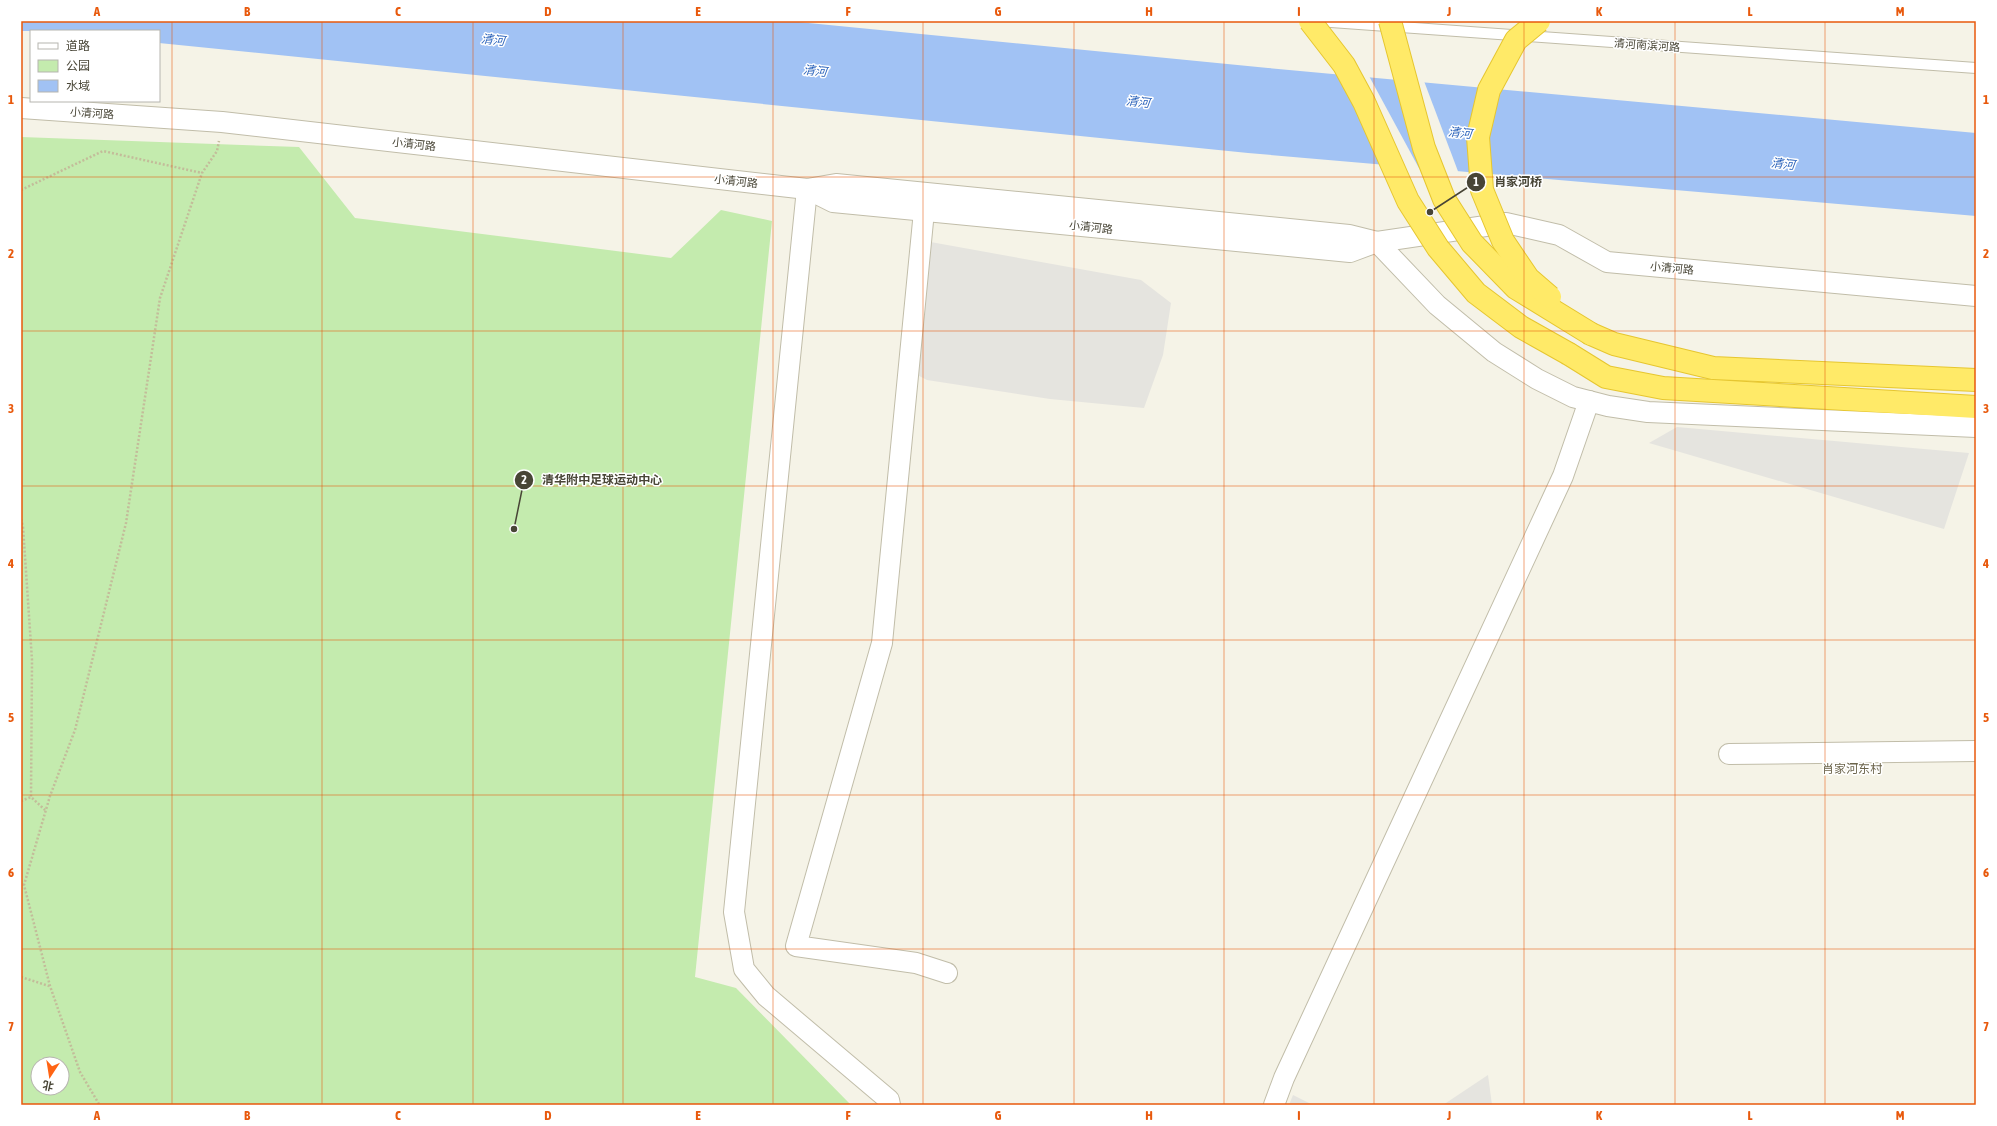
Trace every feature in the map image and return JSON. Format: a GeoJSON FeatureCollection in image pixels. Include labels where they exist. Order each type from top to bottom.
{"type":"FeatureCollection","features":[{"type":"Feature","properties":{"kind":"highway"},"geometry":{"type":"LineString","coordinates":[[1310,21],[1344,65],[1364,102],[1408,201],[1438,248],[1476,293],[1521,326],[1606,377],[1663,388],[1976,407]]}},
{"type":"Feature","properties":{"kind":"highway"},"geometry":{"type":"LineString","coordinates":[[1539,21],[1516,40],[1489,90],[1478,137],[1482,190],[1503,241],[1528,278],[1590,334]]}},
{"type":"Feature","properties":{"kind":"highway"},"geometry":{"type":"LineString","coordinates":[[1391,24],[1424,148],[1444,199],[1472,243],[1516,288],[1590,334],[1614,344],[1713,368],[1976,380]]}},
{"type":"Feature","properties":{"kind":"street","name":"小清河路"},"geometry":{"type":"LineString","coordinates":[[21,108],[222,122],[807,189],[836,184],[1349,235],[1377,242]]}},
{"type":"Feature","properties":{"kind":"street","name":"小清河路"},"geometry":{"type":"LineString","coordinates":[[807,189],[833,202],[1350,252],[1377,242],[1506,223],[1559,235],[1608,262],[1976,296]]}},
{"type":"Feature","properties":{"kind":"street"},"geometry":{"type":"LineString","coordinates":[[807,189],[734,912],[739,949],[744,969],[766,996],[889,1100],[890,1105]]}},
{"type":"Feature","properties":{"kind":"street"},"geometry":{"type":"LineString","coordinates":[[924,211],[882,643],[796,946],[916,963],[947,973]]}},
{"type":"Feature","properties":{"kind":"street"},"geometry":{"type":"LineString","coordinates":[[1377,242],[1437,305],[1494,352],[1537,379],[1573,397],[1648,412],[1976,427]]}},
{"type":"Feature","properties":{"kind":"street"},"geometry":{"type":"LineString","coordinates":[[1274,1105],[1287,1071],[1563,476],[1589,401]]}},
{"type":"Feature","properties":{"kind":"street"},"geometry":{"type":"LineString","coordinates":[[1729,754],[1976,751]]}},
{"type":"Feature","properties":{"kind":"lane","name":"清河南滨河路"},"geometry":{"type":"LineString","coordinates":[[1317,21],[1391,24],[1976,68]]}},
{"type":"Feature","properties":{"kind":"path"},"geometry":{"type":"LineString","coordinates":[[99,1104],[80,1072],[50,986],[24,885],[46,810],[75,730],[126,523],[160,298],[202,173],[216,152],[222,122]]}},
{"type":"Feature","properties":{"kind":"path"},"geometry":{"type":"LineString","coordinates":[[21,190],[103,151],[202,173]]}},
{"type":"Feature","properties":{"kind":"path"},"geometry":{"type":"LineString","coordinates":[[21,519],[24,527],[32,660],[31,797],[46,810]]}},
{"type":"Feature","properties":{"kind":"path"},"geometry":{"type":"LineString","coordinates":[[21,801],[31,797]]}},
{"type":"Feature","properties":{"kind":"path"},"geometry":{"type":"LineString","coordinates":[[21,977],[50,986]]}},
{"type":"Feature","properties":{"kind":"green space"},"geometry":{"type":"Polygon","coordinates":[[[21,137],[299,147],[355,218],[671,258],[721,210],[772,221],[695,977],[736,988],[851,1105],[21,1105],[21,137]]]}},
{"type":"Feature","properties":{"kind":"shaded area"},"geometry":{"type":"Polygon","coordinates":[[[914,239],[1141,280],[1171,303],[1163,355],[1144,408],[1050,399],[927,380],[906,369],[914,239]]]}},
{"type":"Feature","properties":{"kind":"shaded area"},"geometry":{"type":"Polygon","coordinates":[[[1677,427],[1969,453],[1944,529],[1649,443],[1677,427]]]}},
{"type":"Feature","properties":{"kind":"shaded area"},"geometry":{"type":"Polygon","coordinates":[[[1488,1075],[1492,1105],[1443,1105],[1488,1075]]]}},
{"type":"Feature","properties":{"kind":"shaded area"},"geometry":{"type":"Polygon","coordinates":[[[1293,1095],[1313,1105],[1289,1105],[1293,1095]]]}},
{"type":"Feature","properties":{"kind":"water","name":"清河"},"geometry":{"type":"Polygon","coordinates":[[[21,21],[788,21],[1268,68],[1976,133],[1976,216],[1248,153],[160,43],[160,30],[21,31],[21,21]]]}},
{"type":"Feature","properties":{"kind":"pier"},"geometry":{"type":"Polygon","coordinates":[[[1347,74],[1369,76],[1420,170],[1396,168],[1347,74]]]}},
{"type":"Feature","properties":{"kind":"pier"},"geometry":{"type":"Polygon","coordinates":[[[1401,79],[1424,81],[1459,174],[1436,172],[1401,79]]]}},
{"type":"Feature","properties":{"kind":"place","name":"肖家河桥"},"geometry":{"type":"Point","coordinates":[1430,212]}},
{"type":"Feature","properties":{"kind":"place","name":"清华附中足球运动中心"},"geometry":{"type":"Point","coordinates":[514,529]}},
{"type":"Feature","properties":{"kind":"district","name":"肖家河东村"},"geometry":{"type":"Point","coordinates":[1852,769]}}]}
